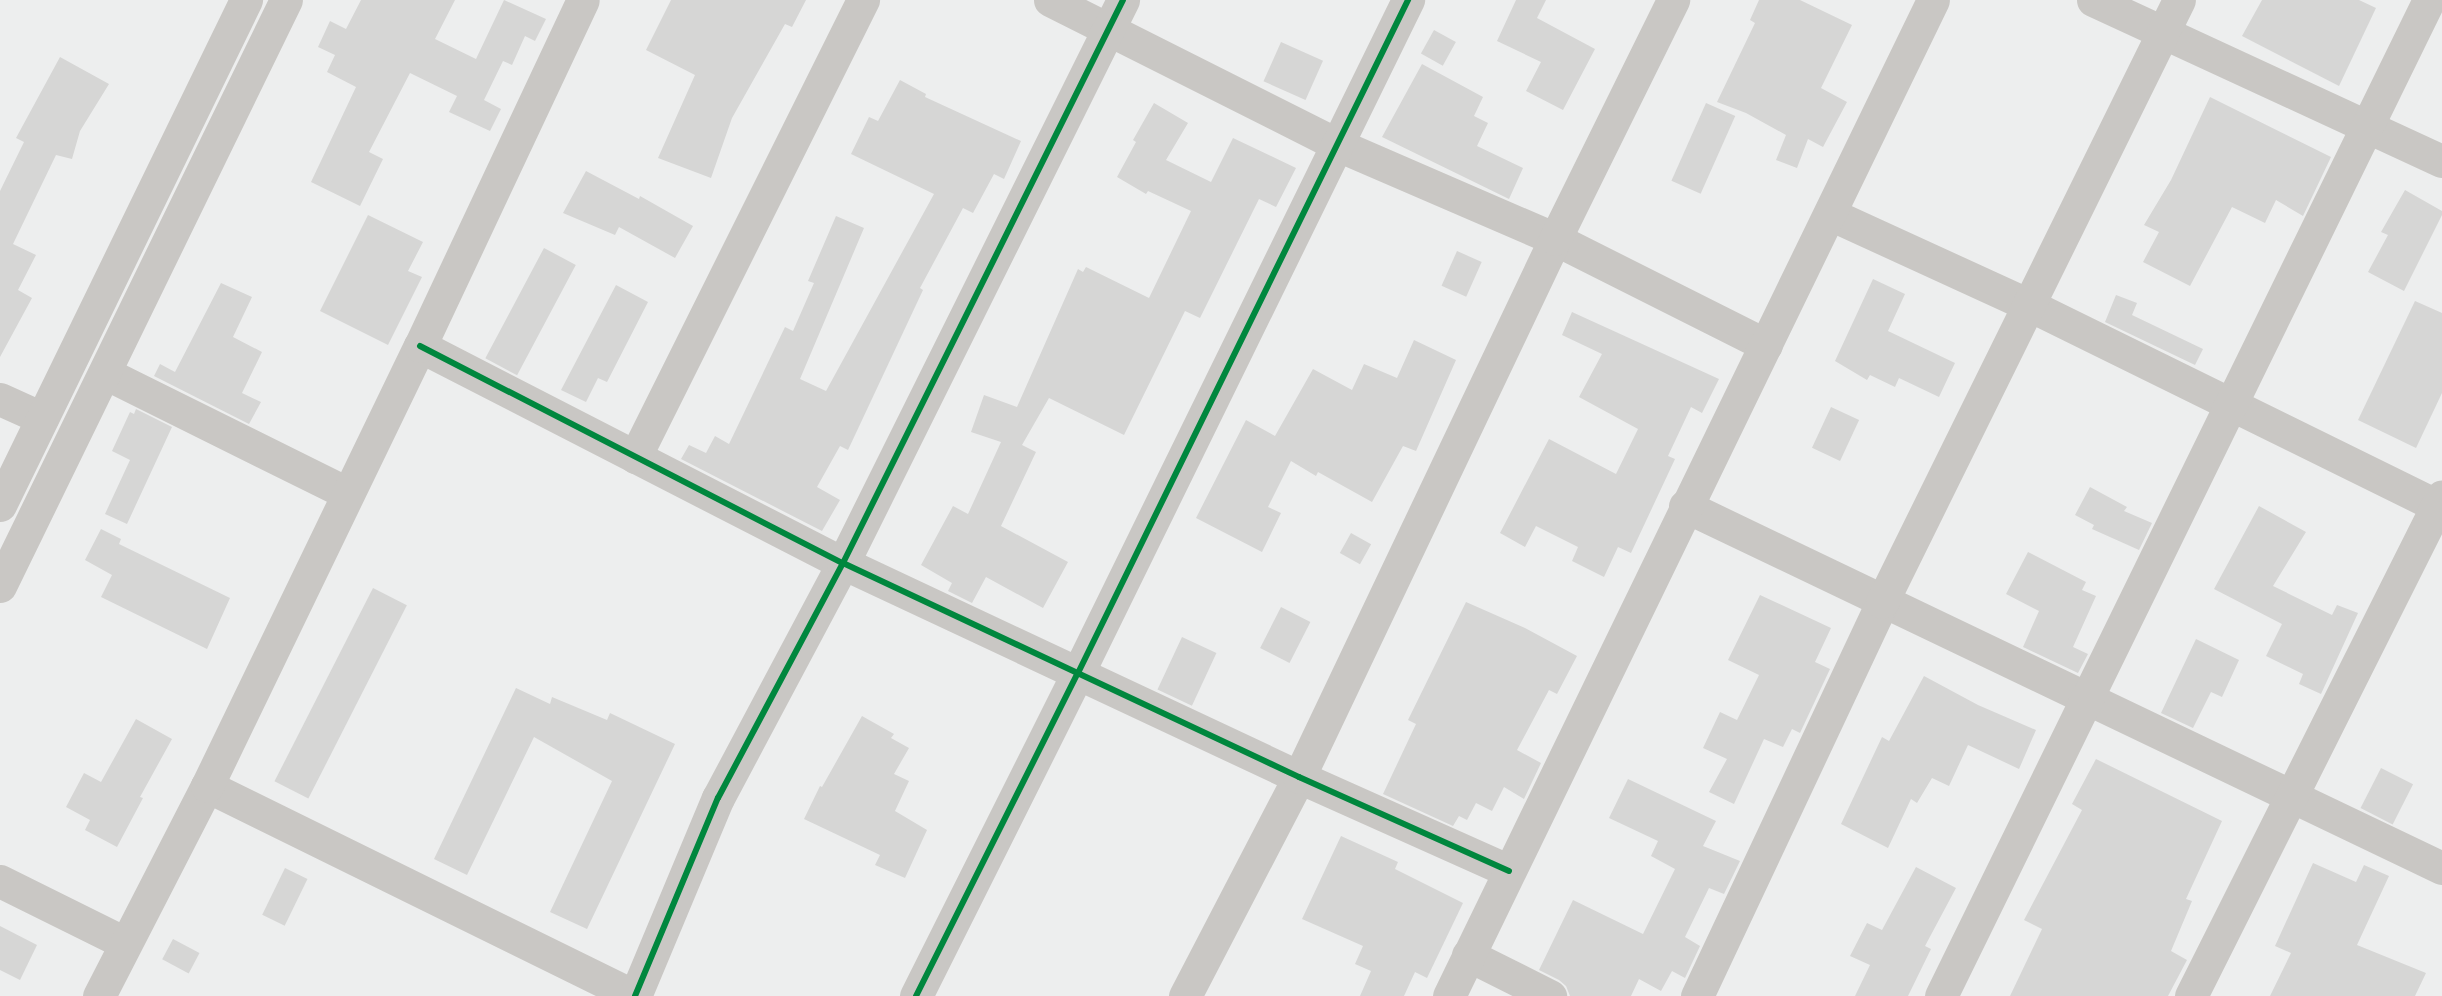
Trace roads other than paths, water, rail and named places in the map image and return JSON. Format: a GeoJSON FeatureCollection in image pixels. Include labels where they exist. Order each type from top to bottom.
{"type":"FeatureCollection","features":[{"type":"Feature","properties":{"kind":"street"},"geometry":{"type":"LineString","coordinates":[[0,505],[246,0]]}},
{"type":"Feature","properties":{"kind":"street"},"geometry":{"type":"LineString","coordinates":[[0,586],[286,0]]}},
{"type":"Feature","properties":{"kind":"street"},"geometry":{"type":"LineString","coordinates":[[99,996],[207,786],[420,346],[583,0]]}},
{"type":"Feature","properties":{"kind":"street"},"geometry":{"type":"LineString","coordinates":[[635,458],[863,0]]}},
{"type":"Feature","properties":{"kind":"street"},"geometry":{"type":"LineString","coordinates":[[1050,0],[1115,14],[1338,145],[1555,239],[1766,345]]}},
{"type":"Feature","properties":{"kind":"street"},"geometry":{"type":"LineString","coordinates":[[916,996],[1078,673],[1408,0]]}},
{"type":"Feature","properties":{"kind":"street"},"geometry":{"type":"LineString","coordinates":[[1185,996],[1299,777],[1555,239],[1673,0]]}},
{"type":"Feature","properties":{"kind":"street"},"geometry":{"type":"LineString","coordinates":[[1449,996],[1684,507],[1766,345],[1933,0]]}},
{"type":"Feature","properties":{"kind":"street"},"geometry":{"type":"LineString","coordinates":[[2093,0],[2442,161]]}},
{"type":"Feature","properties":{"kind":"street"},"geometry":{"type":"LineString","coordinates":[[1696,996],[1882,602],[2179,0]]}},
{"type":"Feature","properties":{"kind":"street"},"geometry":{"type":"LineString","coordinates":[[1941,996],[2088,698],[2230,402],[2429,0]]}},
{"type":"Feature","properties":{"kind":"street"},"geometry":{"type":"LineString","coordinates":[[207,786],[634,996],[718,798],[843,563],[1115,14]]}},
{"type":"Feature","properties":{"kind":"street"},"geometry":{"type":"LineString","coordinates":[[1830,214],[2029,305],[2440,503],[2291,794],[2191,996]]}},
{"type":"Feature","properties":{"kind":"street"},"geometry":{"type":"LineString","coordinates":[[420,346],[843,563],[1299,777],[1509,871]]}},
{"type":"Feature","properties":{"kind":"street"},"geometry":{"type":"LineString","coordinates":[[105,373],[347,493]]}},
{"type":"Feature","properties":{"kind":"street"},"geometry":{"type":"LineString","coordinates":[[0,399],[42,418]]}},
{"type":"Feature","properties":{"kind":"street"},"geometry":{"type":"LineString","coordinates":[[1684,507],[2291,794],[2442,868]]}},
{"type":"Feature","properties":{"kind":"street"},"geometry":{"type":"LineString","coordinates":[[0,881],[126,943]]}},
{"type":"Feature","properties":{"kind":"street"},"geometry":{"type":"LineString","coordinates":[[1468,956],[1550,996]]}}]}
